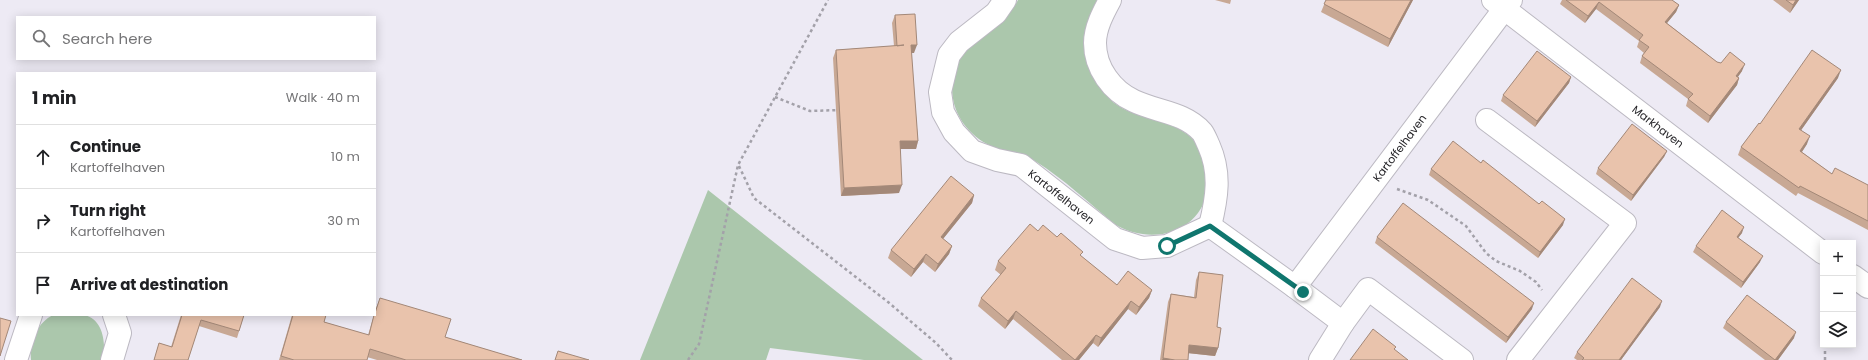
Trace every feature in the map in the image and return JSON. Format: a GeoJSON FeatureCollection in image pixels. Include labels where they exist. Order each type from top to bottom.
{"type":"FeatureCollection","features":[{"type":"Feature","properties":{"kind":"street","name":"Kartoffelhaven"},"geometry":{"type":"LineString","coordinates":[[1005,0],[996,13],[959,42],[949,55],[940,92],[943,112],[954,132],[972,150],[996,160],[1021,165],[1115,239],[1142,248],[1167,246],[1210,226]]}},
{"type":"Feature","properties":{"kind":"street"},"geometry":{"type":"LineString","coordinates":[[1110,0],[1099,22],[1095,44],[1101,69],[1112,86],[1133,101],[1183,117],[1203,133],[1215,160],[1217,196],[1210,226],[1343,323]]}},
{"type":"Feature","properties":{"kind":"street","name":"Kartoffelhaven"},"geometry":{"type":"LineString","coordinates":[[1295,287],[1378,176],[1503,3]]}},
{"type":"Feature","properties":{"kind":"street","name":"Markhaven"},"geometry":{"type":"LineString","coordinates":[[1503,3],[1820,251]]}},
{"type":"Feature","properties":{"kind":"street"},"geometry":{"type":"LineString","coordinates":[[1487,120],[1625,223],[1518,360]]}},
{"type":"Feature","properties":{"kind":"street"},"geometry":{"type":"LineString","coordinates":[[1856,278],[1868,287]]}},
{"type":"Feature","properties":{"kind":"street"},"geometry":{"type":"LineString","coordinates":[[1320,360],[1343,323],[1368,289],[1462,360]]}},
{"type":"Feature","properties":{"kind":"street"},"geometry":{"type":"LineString","coordinates":[[16,360],[31,316]]}},
{"type":"Feature","properties":{"kind":"street"},"geometry":{"type":"LineString","coordinates":[[112,360],[120,333],[114,316]]}},
{"type":"Feature","properties":{"kind":"path"},"geometry":{"type":"LineString","coordinates":[[688,360],[698,344],[738,165],[828,0]]}},
{"type":"Feature","properties":{"kind":"path"},"geometry":{"type":"LineString","coordinates":[[775,97],[810,111],[844,110]]}},
{"type":"Feature","properties":{"kind":"path"},"geometry":{"type":"LineString","coordinates":[[738,165],[754,198],[888,302],[936,343],[952,360]]}},
{"type":"Feature","properties":{"kind":"path"},"geometry":{"type":"LineString","coordinates":[[1378,176],[1396,188],[1428,200],[1466,226],[1486,253],[1496,261],[1520,272],[1536,282],[1558,310]]}},
{"type":"Feature","properties":{"kind":"path"},"geometry":{"type":"LineString","coordinates":[[1825,348],[1825,360]]}},
{"type":"Feature","properties":{"kind":"green space"},"geometry":{"type":"Polygon","coordinates":[[[1018,0],[1097,0],[1089,21],[1089,27],[1097,76],[1101,88],[1111,100],[1123,109],[1180,129],[1192,138],[1201,150],[1204,157],[1208,179],[1206,196],[1200,211],[1190,222],[1163,234],[1147,235],[1131,232],[1116,225],[1046,168],[1029,158],[987,144],[968,129],[961,120],[956,110],[952,88],[953,77],[960,55],[967,47],[1004,18],[1018,0]]]}},
{"type":"Feature","properties":{"kind":"green space"},"geometry":{"type":"Polygon","coordinates":[[[708,190],[923,360],[864,360],[770,348],[766,360],[640,360],[708,190]]]}},
{"type":"Feature","properties":{"kind":"green space"},"geometry":{"type":"Polygon","coordinates":[[[51,316],[91,317],[100,327],[104,340],[103,360],[31,360],[31,346],[35,334],[47,318],[51,316]]]}},
{"type":"Feature","properties":{"kind":"building"},"geometry":{"type":"Polygon","coordinates":[[[1326,0],[1411,0],[1390,39],[1324,4],[1326,0]]]}},
{"type":"Feature","properties":{"kind":"building"},"geometry":{"type":"Polygon","coordinates":[[[1566,0],[1672,0],[1679,5],[1665,22],[1717,62],[1721,63],[1730,52],[1745,64],[1736,76],[1739,78],[1710,116],[1688,99],[1693,94],[1642,56],[1649,47],[1639,40],[1643,35],[1599,2],[1588,16],[1566,0]]]}},
{"type":"Feature","properties":{"kind":"building"},"geometry":{"type":"Polygon","coordinates":[[[1786,0],[1796,0],[1793,5],[1786,0]]]}},
{"type":"Feature","properties":{"kind":"building"},"geometry":{"type":"Polygon","coordinates":[[[915,14],[917,45],[911,45],[918,141],[900,141],[902,185],[844,188],[836,50],[897,46],[895,15],[915,14]]]}},
{"type":"Feature","properties":{"kind":"building"},"geometry":{"type":"Polygon","coordinates":[[[1812,50],[1841,70],[1799,129],[1810,136],[1800,151],[1832,174],[1835,168],[1868,185],[1868,221],[1800,186],[1799,188],[1741,147],[1759,123],[1760,124],[1812,50]]]}},
{"type":"Feature","properties":{"kind":"building"},"geometry":{"type":"Polygon","coordinates":[[[1537,51],[1571,77],[1537,121],[1503,95],[1537,51]]]}},
{"type":"Feature","properties":{"kind":"building"},"geometry":{"type":"Polygon","coordinates":[[[1632,124],[1667,151],[1633,195],[1598,168],[1632,124]]]}},
{"type":"Feature","properties":{"kind":"building"},"geometry":{"type":"Polygon","coordinates":[[[1453,141],[1481,163],[1483,160],[1539,204],[1542,201],[1565,219],[1540,252],[1431,169],[1453,141]]]}},
{"type":"Feature","properties":{"kind":"building"},"geometry":{"type":"Polygon","coordinates":[[[951,176],[974,195],[941,237],[952,246],[938,264],[926,254],[914,269],[891,250],[951,176]]]}},
{"type":"Feature","properties":{"kind":"building"},"geometry":{"type":"Polygon","coordinates":[[[1403,203],[1534,303],[1508,337],[1377,237],[1403,203]]]}},
{"type":"Feature","properties":{"kind":"building"},"geometry":{"type":"Polygon","coordinates":[[[1722,210],[1744,227],[1737,237],[1763,256],[1743,282],[1696,246],[1722,210]]]}},
{"type":"Feature","properties":{"kind":"building"},"geometry":{"type":"Polygon","coordinates":[[[1030,224],[1038,231],[1043,225],[1057,237],[1061,233],[1083,252],[1080,255],[1117,285],[1128,271],[1152,290],[1139,307],[1131,301],[1101,338],[1096,335],[1075,360],[1016,311],[1008,321],[981,298],[1006,268],[998,261],[1030,224]]]}},
{"type":"Feature","properties":{"kind":"building"},"geometry":{"type":"Polygon","coordinates":[[[1199,272],[1223,275],[1217,327],[1221,328],[1218,348],[1189,345],[1188,360],[1163,358],[1171,294],[1196,298],[1199,272]]]}},
{"type":"Feature","properties":{"kind":"building"},"geometry":{"type":"Polygon","coordinates":[[[1632,278],[1662,301],[1619,360],[1582,360],[1584,358],[1577,352],[1632,278]]]}},
{"type":"Feature","properties":{"kind":"building"},"geometry":{"type":"Polygon","coordinates":[[[1747,295],[1796,332],[1775,360],[1726,322],[1747,295]]]}},
{"type":"Feature","properties":{"kind":"building"},"geometry":{"type":"Polygon","coordinates":[[[380,298],[451,319],[445,337],[522,360],[406,360],[370,349],[367,360],[294,360],[281,356],[293,316],[326,316],[324,322],[369,335],[374,316],[376,316],[376,310],[380,298]]]}},
{"type":"Feature","properties":{"kind":"building"},"geometry":{"type":"Polygon","coordinates":[[[182,316],[244,316],[239,331],[201,320],[188,360],[154,360],[159,343],[172,347],[182,316]]]}},
{"type":"Feature","properties":{"kind":"building"},"geometry":{"type":"Polygon","coordinates":[[[0,318],[11,321],[0,356],[0,318]]]}},
{"type":"Feature","properties":{"kind":"building"},"geometry":{"type":"Polygon","coordinates":[[[1373,329],[1396,347],[1394,349],[1408,360],[1350,360],[1373,329]]]}},
{"type":"Feature","properties":{"kind":"building"},"geometry":{"type":"Polygon","coordinates":[[[558,351],[589,360],[555,360],[558,351]]]}},
{"type":"Feature","properties":{"kind":"route"},"geometry":{"type":"LineString","coordinates":[[1167,246],[1210,226],[1303,292]]}}]}
